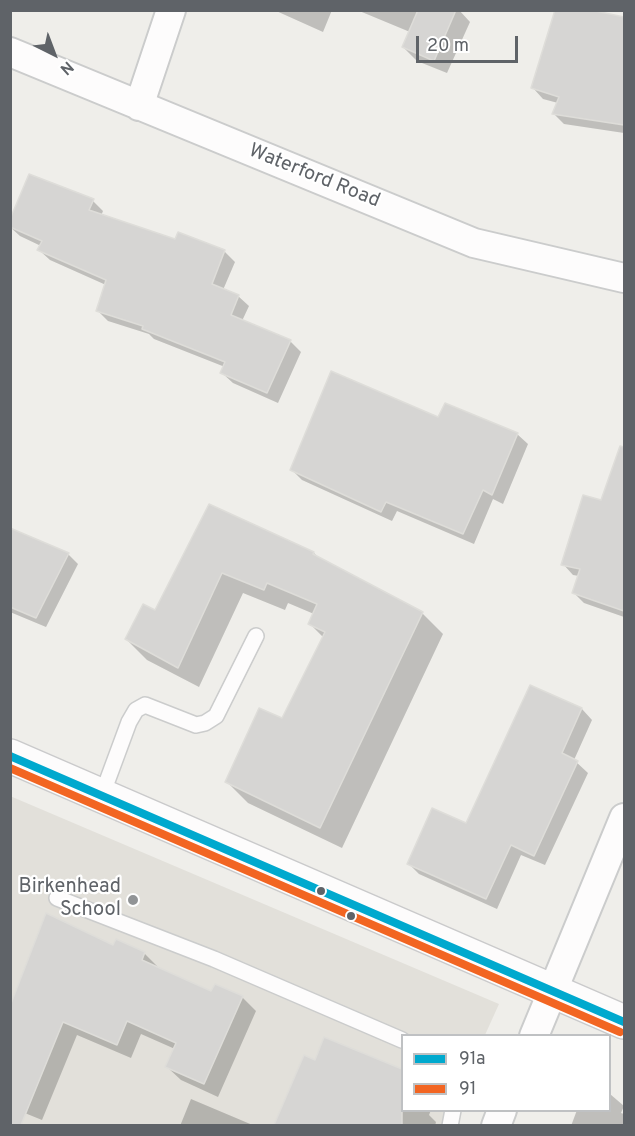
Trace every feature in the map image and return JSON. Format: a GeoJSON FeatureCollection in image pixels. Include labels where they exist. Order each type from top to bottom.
{"type":"FeatureCollection","features":[{"type":"Feature","properties":{"kind":"main road"},"geometry":{"type":"LineString","coordinates":[[10,756],[624,1022]]}},
{"type":"Feature","properties":{"kind":"street"},"geometry":{"type":"LineString","coordinates":[[139,106],[171,10]]}},
{"type":"Feature","properties":{"kind":"street","name":"Waterford Road"},"geometry":{"type":"LineString","coordinates":[[10,52],[474,243],[624,278]]}},
{"type":"Feature","properties":{"kind":"street"},"geometry":{"type":"LineString","coordinates":[[534,1034],[624,818]]}},
{"type":"Feature","properties":{"kind":"lane"},"geometry":{"type":"LineString","coordinates":[[102,795],[129,722],[136,710],[145,705],[196,724],[206,723],[216,716],[255,636]]}},
{"type":"Feature","properties":{"kind":"lane"},"geometry":{"type":"LineString","coordinates":[[57,898],[214,959],[401,1040]]}},
{"type":"Feature","properties":{"kind":"shaded area","name":"Birkenhead School"},"geometry":{"type":"Polygon","coordinates":[[[10,796],[499,1004],[485,1034],[401,1034],[401,1112],[454,1112],[448,1125],[11,1125],[10,796]]]}},
{"type":"Feature","properties":{"kind":"building"},"geometry":{"type":"Polygon","coordinates":[[[418,10],[456,10],[434,61],[402,47],[418,10]]]}},
{"type":"Feature","properties":{"kind":"building"},"geometry":{"type":"Polygon","coordinates":[[[555,10],[591,10],[624,17],[624,125],[552,114],[559,97],[531,88],[555,10]]]}},
{"type":"Feature","properties":{"kind":"building"},"geometry":{"type":"Polygon","coordinates":[[[29,174],[94,199],[89,210],[175,239],[178,232],[225,250],[212,284],[239,295],[231,315],[291,340],[267,393],[220,373],[225,362],[142,329],[143,326],[96,311],[106,280],[37,250],[42,241],[10,227],[10,219],[29,174]]]}},
{"type":"Feature","properties":{"kind":"building"},"geometry":{"type":"Polygon","coordinates":[[[331,371],[438,417],[445,403],[518,433],[492,495],[483,490],[463,534],[386,502],[381,512],[290,470],[331,371]]]}},
{"type":"Feature","properties":{"kind":"building"},"geometry":{"type":"Polygon","coordinates":[[[620,446],[624,447],[624,611],[572,593],[580,569],[561,565],[583,495],[601,500],[620,446]]]}},
{"type":"Feature","properties":{"kind":"building"},"geometry":{"type":"Polygon","coordinates":[[[209,504],[314,552],[313,554],[423,612],[320,828],[225,782],[259,708],[282,718],[325,632],[308,624],[317,604],[267,583],[264,590],[222,573],[178,668],[125,639],[143,604],[155,610],[209,504]]]}},
{"type":"Feature","properties":{"kind":"building"},"geometry":{"type":"Polygon","coordinates":[[[10,528],[69,553],[36,618],[10,607],[10,528]]]}},
{"type":"Feature","properties":{"kind":"building"},"geometry":{"type":"Polygon","coordinates":[[[530,685],[582,708],[562,753],[578,761],[534,856],[511,845],[486,899],[407,864],[432,808],[466,823],[530,685]]]}},
{"type":"Feature","properties":{"kind":"building"},"geometry":{"type":"Polygon","coordinates":[[[46,913],[113,945],[116,939],[145,952],[142,960],[211,991],[215,984],[243,996],[204,1084],[165,1067],[176,1043],[127,1021],[117,1045],[63,1022],[21,1125],[10,1125],[10,1006],[46,913]]]}},
{"type":"Feature","properties":{"kind":"building"},"geometry":{"type":"Polygon","coordinates":[[[324,1037],[401,1069],[402,1125],[274,1125],[304,1055],[315,1060],[324,1037]]]}},
{"type":"Feature","properties":{"kind":"transit line","name":"91a"},"geometry":{"type":"LineString","coordinates":[[10,756],[624,1022]]}},
{"type":"Feature","properties":{"kind":"transit line","name":"91"},"geometry":{"type":"LineString","coordinates":[[10,768],[620,1032]]}},
{"type":"Feature","properties":{"kind":"place","name":"Birkenhead School"},"geometry":{"type":"Point","coordinates":[133,900]}}]}
